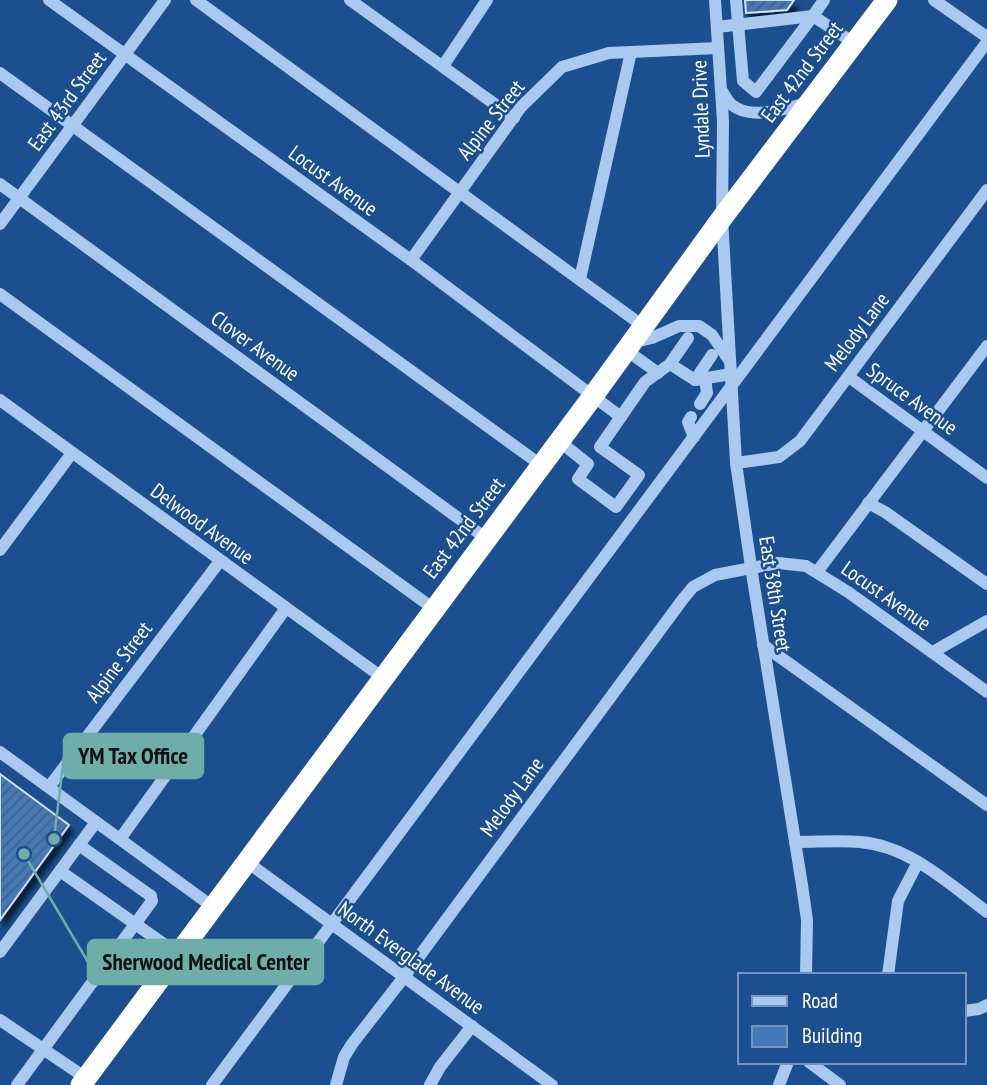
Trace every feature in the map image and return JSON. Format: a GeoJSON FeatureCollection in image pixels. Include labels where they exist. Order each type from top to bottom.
{"type":"FeatureCollection","features":[{"type":"Feature","properties":{"kind":"highway","name":"East 42nd Street"},"geometry":{"type":"LineString","coordinates":[[84,1082],[722,218],[887,0]]}},
{"type":"Feature","properties":{"kind":"street","name":"Locust Avenue"},"geometry":{"type":"LineString","coordinates":[[49,0],[411,260],[621,417]]}},
{"type":"Feature","properties":{"kind":"street","name":"East 43rd Street"},"geometry":{"type":"LineString","coordinates":[[0,224],[165,0]]}},
{"type":"Feature","properties":{"kind":"street"},"geometry":{"type":"LineString","coordinates":[[196,0],[643,326]]}},
{"type":"Feature","properties":{"kind":"street"},"geometry":{"type":"LineString","coordinates":[[350,0],[514,118]]}},
{"type":"Feature","properties":{"kind":"street"},"geometry":{"type":"LineString","coordinates":[[443,66],[487,0]]}},
{"type":"Feature","properties":{"kind":"street","name":"Lyndale Drive"},"geometry":{"type":"LineString","coordinates":[[715,0],[723,121],[722,218]]}},
{"type":"Feature","properties":{"kind":"street"},"geometry":{"type":"LineString","coordinates":[[736,0],[743,81],[756,92],[824,0]]}},
{"type":"Feature","properties":{"kind":"street"},"geometry":{"type":"LineString","coordinates":[[212,1085],[718,405],[731,374],[987,39],[934,0]]}},
{"type":"Feature","properties":{"kind":"street"},"geometry":{"type":"LineString","coordinates":[[717,27],[813,16],[855,43]]}},
{"type":"Feature","properties":{"kind":"street","name":"Alpine Street"},"geometry":{"type":"LineString","coordinates":[[411,260],[514,118],[562,67],[609,53],[718,48]]}},
{"type":"Feature","properties":{"kind":"street"},"geometry":{"type":"LineString","coordinates":[[580,279],[631,52]]}},
{"type":"Feature","properties":{"kind":"street"},"geometry":{"type":"LineString","coordinates":[[0,73],[541,465]]}},
{"type":"Feature","properties":{"kind":"street"},"geometry":{"type":"LineString","coordinates":[[720,88],[731,105],[746,111],[764,111],[810,102]]}},
{"type":"Feature","properties":{"kind":"street","name":"Clover Avenue"},"geometry":{"type":"LineString","coordinates":[[0,184],[487,539]]}},
{"type":"Feature","properties":{"kind":"street","name":"Melody Lane"},"geometry":{"type":"LineString","coordinates":[[736,463],[768,460],[788,452],[800,441],[987,190]]}},
{"type":"Feature","properties":{"kind":"street","name":"East 38th Street"},"geometry":{"type":"LineString","coordinates":[[722,218],[736,463],[807,920],[806,973]]}},
{"type":"Feature","properties":{"kind":"street"},"geometry":{"type":"LineString","coordinates":[[0,294],[434,609]]}},
{"type":"Feature","properties":{"kind":"street"},"geometry":{"type":"LineString","coordinates":[[658,373],[628,346],[679,326],[699,326],[712,335],[731,374]]}},
{"type":"Feature","properties":{"kind":"street"},"geometry":{"type":"LineString","coordinates":[[639,475],[616,507],[578,480],[645,382],[670,364],[688,338]]}},
{"type":"Feature","properties":{"kind":"street"},"geometry":{"type":"LineString","coordinates":[[700,379],[712,355]]}},
{"type":"Feature","properties":{"kind":"street"},"geometry":{"type":"LineString","coordinates":[[817,572],[922,431],[984,355]]}},
{"type":"Feature","properties":{"kind":"street"},"geometry":{"type":"LineString","coordinates":[[670,364],[700,379],[731,374]]}},
{"type":"Feature","properties":{"kind":"street","name":"Spruce Avenue"},"geometry":{"type":"LineString","coordinates":[[849,377],[987,478]]}},
{"type":"Feature","properties":{"kind":"street"},"geometry":{"type":"LineString","coordinates":[[694,437],[688,422],[707,393],[700,379]]}},
{"type":"Feature","properties":{"kind":"street","name":"Delwood Avenue"},"geometry":{"type":"LineString","coordinates":[[0,400],[383,678]]}},
{"type":"Feature","properties":{"kind":"street"},"geometry":{"type":"LineString","coordinates":[[696,410],[718,405]]}},
{"type":"Feature","properties":{"kind":"street"},"geometry":{"type":"LineString","coordinates":[[559,441],[588,464]]}},
{"type":"Feature","properties":{"kind":"street"},"geometry":{"type":"LineString","coordinates":[[600,447],[656,487]]}},
{"type":"Feature","properties":{"kind":"street"},"geometry":{"type":"LineString","coordinates":[[0,550],[72,453]]}},
{"type":"Feature","properties":{"kind":"street"},"geometry":{"type":"LineString","coordinates":[[868,503],[885,512],[987,584]]}},
{"type":"Feature","properties":{"kind":"street","name":"Alpine Street"},"geometry":{"type":"LineString","coordinates":[[49,787],[220,561]]}},
{"type":"Feature","properties":{"kind":"street","name":"Locust Avenue"},"geometry":{"type":"LineString","coordinates":[[751,567],[795,564],[817,572],[987,692]]}},
{"type":"Feature","properties":{"kind":"street","name":"Melody Lane"},"geometry":{"type":"LineString","coordinates":[[336,1085],[344,1057],[352,1044],[683,599],[706,578],[751,567]]}},
{"type":"Feature","properties":{"kind":"street"},"geometry":{"type":"LineString","coordinates":[[120,839],[286,608]]}},
{"type":"Feature","properties":{"kind":"street"},"geometry":{"type":"LineString","coordinates":[[933,652],[987,621]]}},
{"type":"Feature","properties":{"kind":"street"},"geometry":{"type":"LineString","coordinates":[[763,645],[987,806]]}},
{"type":"Feature","properties":{"kind":"street"},"geometry":{"type":"LineString","coordinates":[[0,752],[214,907]]}},
{"type":"Feature","properties":{"kind":"street"},"geometry":{"type":"LineString","coordinates":[[0,951],[96,822]]}},
{"type":"Feature","properties":{"kind":"street"},"geometry":{"type":"LineString","coordinates":[[795,842],[862,842],[885,847],[918,862],[987,912]]}},
{"type":"Feature","properties":{"kind":"street"},"geometry":{"type":"LineString","coordinates":[[17,1085],[152,901],[151,896],[79,845]]}},
{"type":"Feature","properties":{"kind":"street","name":"North Everglade Avenue"},"geometry":{"type":"LineString","coordinates":[[247,862],[552,1085]]}},
{"type":"Feature","properties":{"kind":"street"},"geometry":{"type":"LineString","coordinates":[[888,973],[898,901],[918,862]]}},
{"type":"Feature","properties":{"kind":"street"},"geometry":{"type":"LineString","coordinates":[[60,871],[178,954]]}},
{"type":"Feature","properties":{"kind":"street"},"geometry":{"type":"LineString","coordinates":[[966,1011],[979,1009],[987,1004]]}},
{"type":"Feature","properties":{"kind":"street"},"geometry":{"type":"LineString","coordinates":[[0,1020],[84,1082]]}},
{"type":"Feature","properties":{"kind":"street"},"geometry":{"type":"LineString","coordinates":[[430,1085],[440,1067],[472,1026]]}},
{"type":"Feature","properties":{"kind":"street"},"geometry":{"type":"LineString","coordinates":[[779,1085],[787,1064]]}},
{"type":"Feature","properties":{"kind":"street"},"geometry":{"type":"LineString","coordinates":[[811,1064],[840,1085]]}},
{"type":"Feature","properties":{"kind":"building"},"geometry":{"type":"Polygon","coordinates":[[[745,0],[794,0],[787,10],[746,13],[745,0]]]}},
{"type":"Feature","properties":{"kind":"building"},"geometry":{"type":"Polygon","coordinates":[[[0,774],[69,825],[0,920],[0,774]]]}},
{"type":"Feature","properties":{"kind":"place","name":"YM Tax Office"},"geometry":{"type":"Point","coordinates":[54,839]}},
{"type":"Feature","properties":{"kind":"place","name":"Sherwood Medical Center"},"geometry":{"type":"Point","coordinates":[24,854]}}]}
